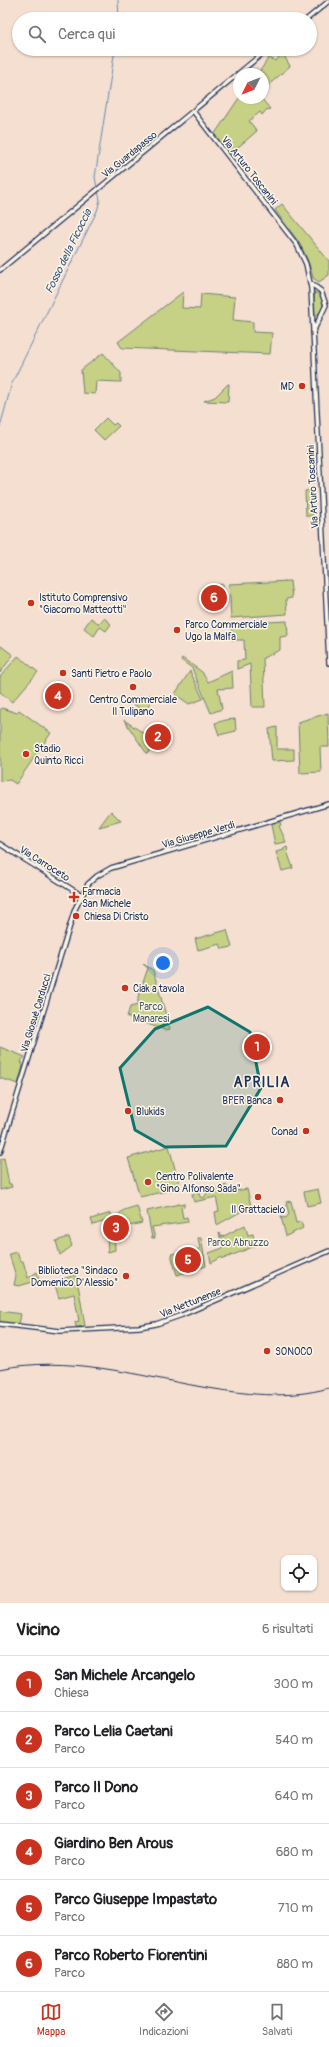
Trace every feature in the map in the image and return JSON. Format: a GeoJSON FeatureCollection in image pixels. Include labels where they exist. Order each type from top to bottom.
{"type":"FeatureCollection","features":[{"type":"Feature","properties":{"kind":"street"},"geometry":{"type":"LineString","coordinates":[[315,12],[329,1]]}},
{"type":"Feature","properties":{"kind":"street","name":"Via Guardapasso"},"geometry":{"type":"LineString","coordinates":[[0,270],[260,56]]}},
{"type":"Feature","properties":{"kind":"street","name":"Via Arturo Toscanini"},"geometry":{"type":"LineString","coordinates":[[193,111],[297,245],[305,261],[311,290],[329,663]]}},
{"type":"Feature","properties":{"kind":"street"},"geometry":{"type":"LineString","coordinates":[[310,283],[318,288],[324,297],[326,305],[322,317],[313,334]]}},
{"type":"Feature","properties":{"kind":"street"},"geometry":{"type":"LineString","coordinates":[[311,290],[318,288]]}},
{"type":"Feature","properties":{"kind":"street"},"geometry":{"type":"LineString","coordinates":[[312,315],[322,317]]}},
{"type":"Feature","properties":{"kind":"street","name":"Via Giuseppe Verdi"},"geometry":{"type":"LineString","coordinates":[[81,895],[91,881],[108,869],[329,804]]}},
{"type":"Feature","properties":{"kind":"street","name":"Via Carroceto"},"geometry":{"type":"LineString","coordinates":[[0,844],[81,895]]}},
{"type":"Feature","properties":{"kind":"street","name":"Via Giosuè Carducci"},"geometry":{"type":"LineString","coordinates":[[0,1152],[63,945],[81,895]]}},
{"type":"Feature","properties":{"kind":"street","name":"Via Nettunense"},"geometry":{"type":"LineString","coordinates":[[0,1324],[66,1331],[157,1324],[182,1315],[329,1251]]}},
{"type":"Feature","properties":{"kind":"highlighted area"},"geometry":{"type":"Polygon","coordinates":[[[208,1007],[250,1032],[261,1088],[226,1146],[165,1147],[135,1130],[120,1068],[155,1029],[208,1007]]]}},
{"type":"Feature","properties":{"kind":"green space"},"geometry":{"type":"Polygon","coordinates":[[[267,56],[269,56],[271,59],[276,61],[280,56],[284,56],[290,66],[269,85],[269,68],[262,68],[269,57],[267,56]]]}},
{"type":"Feature","properties":{"kind":"green space"},"geometry":{"type":"Polygon","coordinates":[[[235,104],[266,104],[270,109],[267,109],[262,115],[260,112],[249,121],[257,131],[230,154],[214,135],[235,104]]]}},
{"type":"Feature","properties":{"kind":"green space"},"geometry":{"type":"Polygon","coordinates":[[[282,204],[329,261],[329,275],[319,282],[313,278],[303,249],[275,210],[282,204]]]}},
{"type":"Feature","properties":{"kind":"green space"},"geometry":{"type":"Polygon","coordinates":[[[183,292],[182,308],[200,309],[201,294],[235,297],[233,320],[253,322],[253,332],[272,333],[270,354],[122,348],[118,342],[183,292]]]}},
{"type":"Feature","properties":{"kind":"green space"},"geometry":{"type":"Polygon","coordinates":[[[314,292],[322,297],[323,308],[317,315],[315,315],[314,292]]]}},
{"type":"Feature","properties":{"kind":"green space"},"geometry":{"type":"Polygon","coordinates":[[[103,353],[121,373],[121,382],[96,381],[95,394],[83,393],[81,370],[103,353]]]}},
{"type":"Feature","properties":{"kind":"green space"},"geometry":{"type":"Polygon","coordinates":[[[228,384],[228,402],[204,401],[215,397],[228,384]]]}},
{"type":"Feature","properties":{"kind":"green space"},"geometry":{"type":"Polygon","coordinates":[[[106,418],[113,425],[116,423],[119,426],[104,440],[94,430],[106,418]]]}},
{"type":"Feature","properties":{"kind":"green space"},"geometry":{"type":"Polygon","coordinates":[[[311,490],[313,516],[306,516],[305,491],[311,490]]]}},
{"type":"Feature","properties":{"kind":"green space"},"geometry":{"type":"Polygon","coordinates":[[[290,581],[292,598],[286,599],[287,614],[231,618],[229,584],[290,581]]]}},
{"type":"Feature","properties":{"kind":"green space"},"geometry":{"type":"Polygon","coordinates":[[[223,584],[224,609],[205,610],[203,587],[223,584]]]}},
{"type":"Feature","properties":{"kind":"green space"},"geometry":{"type":"Polygon","coordinates":[[[91,618],[99,624],[104,618],[111,624],[106,631],[100,627],[94,636],[84,628],[91,618]]]}},
{"type":"Feature","properties":{"kind":"green space"},"geometry":{"type":"Polygon","coordinates":[[[287,621],[288,636],[280,637],[280,650],[263,658],[265,707],[252,707],[250,664],[237,669],[237,661],[245,660],[244,640],[232,640],[231,624],[287,621]]]}},
{"type":"Feature","properties":{"kind":"green space"},"geometry":{"type":"Polygon","coordinates":[[[1,646],[13,655],[0,673],[0,647],[1,646]]]}},
{"type":"Feature","properties":{"kind":"green space"},"geometry":{"type":"Polygon","coordinates":[[[18,656],[38,672],[12,702],[0,692],[0,677],[18,656]]]}},
{"type":"Feature","properties":{"kind":"green space"},"geometry":{"type":"Polygon","coordinates":[[[182,658],[202,672],[208,682],[232,671],[233,688],[218,689],[222,709],[211,713],[192,668],[181,660],[182,658]]]}},
{"type":"Feature","properties":{"kind":"green space"},"geometry":{"type":"Polygon","coordinates":[[[190,671],[203,699],[189,704],[175,694],[190,671]]]}},
{"type":"Feature","properties":{"kind":"green space"},"geometry":{"type":"Polygon","coordinates":[[[58,685],[68,692],[59,706],[55,706],[48,700],[58,685]]]}},
{"type":"Feature","properties":{"kind":"green space"},"geometry":{"type":"Polygon","coordinates":[[[150,695],[154,696],[145,711],[126,700],[150,695]]]}},
{"type":"Feature","properties":{"kind":"green space","name":"Stadio Quinto Ricci"},"geometry":{"type":"Polygon","coordinates":[[[2,708],[17,713],[19,710],[51,733],[16,784],[10,780],[0,781],[0,710],[2,708]]]}},
{"type":"Feature","properties":{"kind":"green space"},"geometry":{"type":"Polygon","coordinates":[[[328,713],[329,747],[320,747],[321,772],[300,773],[298,722],[328,713]]]}},
{"type":"Feature","properties":{"kind":"green space"},"geometry":{"type":"Polygon","coordinates":[[[235,719],[236,731],[219,735],[215,723],[235,719]]]}},
{"type":"Feature","properties":{"kind":"green space"},"geometry":{"type":"Polygon","coordinates":[[[124,720],[149,737],[157,728],[168,736],[148,744],[147,746],[151,749],[147,754],[124,720]]]}},
{"type":"Feature","properties":{"kind":"green space"},"geometry":{"type":"Polygon","coordinates":[[[277,727],[277,749],[294,749],[294,760],[272,761],[269,729],[277,727]]]}},
{"type":"Feature","properties":{"kind":"green space"},"geometry":{"type":"Polygon","coordinates":[[[111,811],[121,821],[99,827],[111,811]]]}},
{"type":"Feature","properties":{"kind":"green space"},"geometry":{"type":"Polygon","coordinates":[[[280,822],[281,825],[279,826],[286,842],[275,844],[271,825],[280,822]]]}},
{"type":"Feature","properties":{"kind":"green space"},"geometry":{"type":"Polygon","coordinates":[[[287,847],[293,868],[282,871],[276,852],[284,850],[284,848],[287,847]]]}},
{"type":"Feature","properties":{"kind":"green space"},"geometry":{"type":"Polygon","coordinates":[[[227,930],[232,947],[222,949],[220,944],[198,950],[195,939],[227,930]]]}},
{"type":"Feature","properties":{"kind":"green space","name":"Parco Manaresi"},"geometry":{"type":"Polygon","coordinates":[[[143,964],[153,970],[170,1029],[165,1030],[127,1017],[130,1007],[138,1005],[138,997],[148,968],[143,964]]]}},
{"type":"Feature","properties":{"kind":"green space"},"geometry":{"type":"Polygon","coordinates":[[[0,1047],[25,1057],[21,1061],[23,1066],[18,1084],[0,1078],[0,1047]]]}},
{"type":"Feature","properties":{"kind":"green space"},"geometry":{"type":"Polygon","coordinates":[[[169,1146],[180,1188],[140,1197],[128,1158],[169,1146]]]}},
{"type":"Feature","properties":{"kind":"green space"},"geometry":{"type":"Polygon","coordinates":[[[4,1158],[9,1184],[11,1184],[12,1187],[0,1190],[0,1160],[4,1158]]]}},
{"type":"Feature","properties":{"kind":"green space"},"geometry":{"type":"Polygon","coordinates":[[[226,1185],[229,1192],[247,1189],[251,1206],[217,1225],[215,1212],[219,1211],[216,1197],[194,1202],[192,1194],[199,1193],[200,1197],[204,1198],[207,1193],[202,1188],[210,1186],[214,1191],[226,1185]]]}},
{"type":"Feature","properties":{"kind":"green space"},"geometry":{"type":"Polygon","coordinates":[[[318,1189],[321,1203],[307,1206],[304,1192],[318,1189]]]}},
{"type":"Feature","properties":{"kind":"green space"},"geometry":{"type":"Polygon","coordinates":[[[291,1201],[296,1223],[301,1222],[303,1228],[286,1236],[281,1217],[286,1218],[289,1214],[286,1202],[291,1201]]]}},
{"type":"Feature","properties":{"kind":"green space"},"geometry":{"type":"Polygon","coordinates":[[[184,1203],[184,1206],[181,1207],[183,1218],[187,1217],[188,1222],[152,1227],[155,1238],[152,1238],[147,1211],[184,1203]]]}},
{"type":"Feature","properties":{"kind":"green space"},"geometry":{"type":"Polygon","coordinates":[[[137,1206],[142,1223],[114,1230],[115,1250],[108,1252],[106,1221],[93,1225],[91,1219],[111,1213],[113,1219],[124,1210],[137,1206]]]}},
{"type":"Feature","properties":{"kind":"green space","name":"Parco Abruzzo"},"geometry":{"type":"Polygon","coordinates":[[[245,1225],[248,1235],[253,1234],[255,1246],[223,1259],[222,1257],[211,1263],[209,1253],[223,1248],[219,1233],[222,1237],[245,1225]]]}},
{"type":"Feature","properties":{"kind":"green space"},"geometry":{"type":"Polygon","coordinates":[[[69,1237],[72,1246],[60,1255],[56,1241],[69,1237]]]}},
{"type":"Feature","properties":{"kind":"green space"},"geometry":{"type":"Polygon","coordinates":[[[198,1238],[201,1238],[206,1266],[177,1275],[171,1254],[200,1249],[198,1238]]]}},
{"type":"Feature","properties":{"kind":"green space"},"geometry":{"type":"Polygon","coordinates":[[[17,1252],[20,1261],[23,1261],[28,1278],[37,1272],[39,1280],[19,1286],[14,1285],[16,1276],[9,1254],[17,1252]]]}},
{"type":"Feature","properties":{"kind":"green space"},"geometry":{"type":"Polygon","coordinates":[[[75,1275],[85,1326],[76,1327],[75,1322],[79,1321],[74,1294],[59,1298],[54,1282],[75,1275]]]}},
{"type":"Feature","properties":{"kind":"green space"},"geometry":{"type":"Polygon","coordinates":[[[0,1311],[21,1314],[19,1325],[0,1322],[0,1311]]]}},
{"type":"Feature","properties":{"kind":"waterway","name":"Fosso della Ficoccia"},"geometry":{"type":"LineString","coordinates":[[118,0],[119,12]]}},
{"type":"Feature","properties":{"kind":"waterway","name":"Fosso della Ficoccia"},"geometry":{"type":"LineString","coordinates":[[97,188],[95,177],[114,56]]}},
{"type":"Feature","properties":{"kind":"waterway","name":"Fosso della Ficoccia"},"geometry":{"type":"LineString","coordinates":[[0,427],[12,383],[97,211],[100,200],[98,191]]}},
{"type":"Feature","properties":{"kind":"railway"},"geometry":{"type":"LineString","coordinates":[[0,1369],[25,1365],[76,1365],[127,1372],[218,1390],[266,1395],[297,1394],[329,1388]]}},
{"type":"Feature","properties":{"kind":"place","name":"MD"},"geometry":{"type":"Point","coordinates":[302,386]}},
{"type":"Feature","properties":{"kind":"place","name":"Parco Roberto Fiorentini"},"geometry":{"type":"Point","coordinates":[214,598]}},
{"type":"Feature","properties":{"kind":"place","name":"Istituto Comprensivo \"Giacomo Matteotti\""},"geometry":{"type":"Point","coordinates":[31,603]}},
{"type":"Feature","properties":{"kind":"place","name":"Parco Commerciale Ugo la Malfa"},"geometry":{"type":"Point","coordinates":[177,630]}},
{"type":"Feature","properties":{"kind":"place","name":"Santi Pietro e Paolo"},"geometry":{"type":"Point","coordinates":[63,673]}},
{"type":"Feature","properties":{"kind":"place","name":"Centro Commerciale Il Tulipano"},"geometry":{"type":"Point","coordinates":[133,687]}},
{"type":"Feature","properties":{"kind":"place","name":"Giardino Ben Arous"},"geometry":{"type":"Point","coordinates":[58,696]}},
{"type":"Feature","properties":{"kind":"place","name":"Parco Lelia Caetani"},"geometry":{"type":"Point","coordinates":[158,737]}},
{"type":"Feature","properties":{"kind":"place","name":"Stadio Quinto Ricci"},"geometry":{"type":"Point","coordinates":[26,754]}},
{"type":"Feature","properties":{"kind":"place","name":"Farmacia San Michele"},"geometry":{"type":"Point","coordinates":[74,897]}},
{"type":"Feature","properties":{"kind":"place","name":"Chiesa Di Cristo"},"geometry":{"type":"Point","coordinates":[76,916]}},
{"type":"Feature","properties":{"kind":"place","name":"Ciak a tavola"},"geometry":{"type":"Point","coordinates":[125,988]}},
{"type":"Feature","properties":{"kind":"place","name":"San Michele Arcangelo"},"geometry":{"type":"Point","coordinates":[257,1047]}},
{"type":"Feature","properties":{"kind":"place","name":"BPER Banca"},"geometry":{"type":"Point","coordinates":[280,1100]}},
{"type":"Feature","properties":{"kind":"place","name":"Blukids"},"geometry":{"type":"Point","coordinates":[128,1111]}},
{"type":"Feature","properties":{"kind":"place","name":"Conad"},"geometry":{"type":"Point","coordinates":[306,1131]}},
{"type":"Feature","properties":{"kind":"place","name":"Centro Polivalente \"Gino Alfonso Sada\""},"geometry":{"type":"Point","coordinates":[148,1182]}},
{"type":"Feature","properties":{"kind":"place","name":"Il Grattacielo"},"geometry":{"type":"Point","coordinates":[258,1197]}},
{"type":"Feature","properties":{"kind":"place","name":"Parco Il Dono"},"geometry":{"type":"Point","coordinates":[116,1228]}},
{"type":"Feature","properties":{"kind":"place","name":"Parco Giuseppe Impastato"},"geometry":{"type":"Point","coordinates":[188,1260]}},
{"type":"Feature","properties":{"kind":"place","name":"Biblioteca \"Sindaco Domenico D'Alessio\""},"geometry":{"type":"Point","coordinates":[126,1276]}},
{"type":"Feature","properties":{"kind":"place","name":"SONOCO"},"geometry":{"type":"Point","coordinates":[267,1351]}},
{"type":"Feature","properties":{"kind":"district","name":"APRILIA"},"geometry":{"type":"Point","coordinates":[262,1082]}}]}
